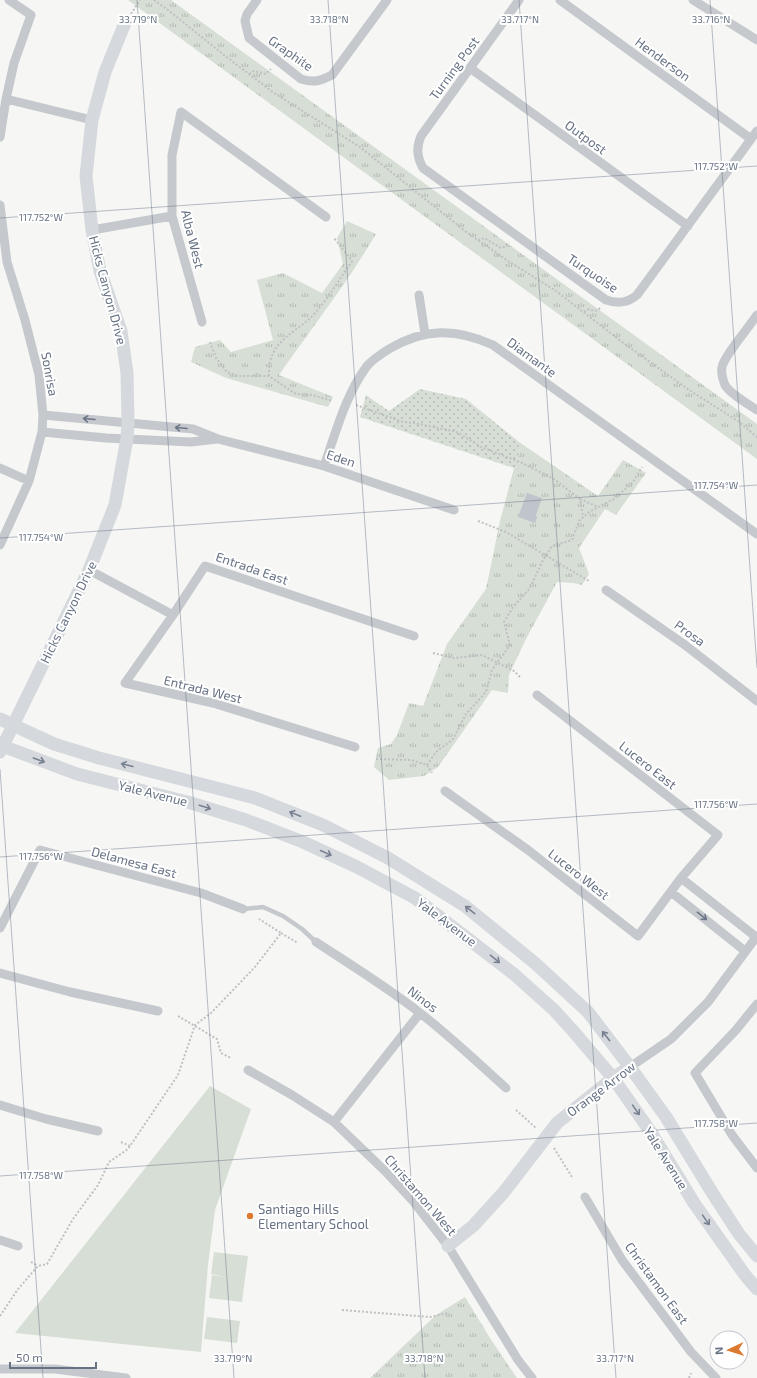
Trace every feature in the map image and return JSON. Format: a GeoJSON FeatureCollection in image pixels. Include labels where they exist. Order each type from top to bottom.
{"type":"FeatureCollection","features":[{"type":"Feature","properties":{"kind":"main road","name":"Hicks Canyon Drive"},"geometry":{"type":"LineString","coordinates":[[1,748],[89,570],[115,505],[127,438],[127,373],[121,332],[100,272],[92,230],[86,176],[92,120],[105,72],[125,23]]}},
{"type":"Feature","properties":{"kind":"main road","name":"Yale Avenue"},"geometry":{"type":"LineString","coordinates":[[0,719],[12,726],[54,744],[99,758],[255,798],[323,825],[388,858],[465,906],[536,964],[588,1012],[666,1117],[739,1234],[757,1256]]}},
{"type":"Feature","properties":{"kind":"main road","name":"Yale Avenue"},"geometry":{"type":"LineString","coordinates":[[1,748],[77,774],[191,803],[246,820],[303,842],[357,867],[415,898],[515,975],[554,1010],[613,1078],[650,1131],[694,1202],[757,1290]]}},
{"type":"Feature","properties":{"kind":"main road","name":"Orange Arrow"},"geometry":{"type":"LineString","coordinates":[[448,1246],[473,1226],[504,1192],[557,1123],[613,1078],[630,1067]]}},
{"type":"Feature","properties":{"kind":"street"},"geometry":{"type":"LineString","coordinates":[[0,137],[14,63],[31,15],[9,0]]}},
{"type":"Feature","properties":{"kind":"street","name":"Graphite"},"geometry":{"type":"LineString","coordinates":[[257,0],[247,14],[245,21],[249,38],[301,79],[310,82],[321,80],[332,75],[387,0]]}},
{"type":"Feature","properties":{"kind":"street","name":"Turning Post"},"geometry":{"type":"LineString","coordinates":[[417,153],[417,144],[421,136],[519,0]]}},
{"type":"Feature","properties":{"kind":"street","name":"Henderson"},"geometry":{"type":"LineString","coordinates":[[560,0],[751,139]]}},
{"type":"Feature","properties":{"kind":"street"},"geometry":{"type":"LineString","coordinates":[[693,0],[757,40]]}},
{"type":"Feature","properties":{"kind":"street","name":"Outpost"},"geometry":{"type":"LineString","coordinates":[[470,68],[688,226]]}},
{"type":"Feature","properties":{"kind":"street"},"geometry":{"type":"LineString","coordinates":[[6,99],[92,120]]}},
{"type":"Feature","properties":{"kind":"street","name":"Alba West"},"geometry":{"type":"LineString","coordinates":[[202,322],[172,216],[172,155],[181,112],[326,217]]}},
{"type":"Feature","properties":{"kind":"street","name":"Turquoise"},"geometry":{"type":"LineString","coordinates":[[417,153],[423,168],[606,300],[614,303],[631,300],[638,295],[757,131]]}},
{"type":"Feature","properties":{"kind":"street","name":"Sonrisa"},"geometry":{"type":"LineString","coordinates":[[0,205],[3,262],[25,320],[40,375],[43,415],[42,432],[29,481],[0,545]]}},
{"type":"Feature","properties":{"kind":"street"},"geometry":{"type":"LineString","coordinates":[[92,230],[172,216]]}},
{"type":"Feature","properties":{"kind":"street"},"geometry":{"type":"LineString","coordinates":[[419,295],[425,334]]}},
{"type":"Feature","properties":{"kind":"street"},"geometry":{"type":"LineString","coordinates":[[757,315],[726,358],[722,366],[722,376],[725,386],[757,410]]}},
{"type":"Feature","properties":{"kind":"street","name":"Diamante"},"geometry":{"type":"LineString","coordinates":[[324,466],[347,400],[368,365],[380,354],[406,339],[425,334],[444,332],[462,334],[479,338],[493,345],[757,534]]}},
{"type":"Feature","properties":{"kind":"street","name":"Eden"},"geometry":{"type":"LineString","coordinates":[[43,415],[193,429],[218,439],[324,466],[454,510]]}},
{"type":"Feature","properties":{"kind":"street","name":"Eden"},"geometry":{"type":"LineString","coordinates":[[42,432],[106,438],[191,442],[218,439]]}},
{"type":"Feature","properties":{"kind":"street"},"geometry":{"type":"LineString","coordinates":[[0,468],[29,481]]}},
{"type":"Feature","properties":{"kind":"street","name":"Entrada East"},"geometry":{"type":"LineString","coordinates":[[173,614],[205,566],[414,636]]}},
{"type":"Feature","properties":{"kind":"street"},"geometry":{"type":"LineString","coordinates":[[89,570],[173,614]]}},
{"type":"Feature","properties":{"kind":"street","name":"Prosa"},"geometry":{"type":"LineString","coordinates":[[606,590],[685,645],[757,701]]}},
{"type":"Feature","properties":{"kind":"street","name":"Entrada West"},"geometry":{"type":"LineString","coordinates":[[173,614],[125,683],[213,703],[356,747]]}},
{"type":"Feature","properties":{"kind":"street","name":"Lucero East"},"geometry":{"type":"LineString","coordinates":[[537,695],[718,836],[681,878]]}},
{"type":"Feature","properties":{"kind":"street","name":"Lucero West"},"geometry":{"type":"LineString","coordinates":[[445,791],[528,850],[638,936],[681,878]]}},
{"type":"Feature","properties":{"kind":"street","name":"Delamesa East"},"geometry":{"type":"LineString","coordinates":[[3,912],[40,850],[201,894],[243,909]]}},
{"type":"Feature","properties":{"kind":"street"},"geometry":{"type":"LineString","coordinates":[[681,878],[757,936]]}},
{"type":"Feature","properties":{"kind":"street"},"geometry":{"type":"LineString","coordinates":[[671,892],[746,951]]}},
{"type":"Feature","properties":{"kind":"street"},"geometry":{"type":"LineString","coordinates":[[0,926],[3,912]]}},
{"type":"Feature","properties":{"kind":"street","name":"Orange Arrow"},"geometry":{"type":"LineString","coordinates":[[630,1067],[671,1039],[708,1002],[757,936]]}},
{"type":"Feature","properties":{"kind":"street","name":"Ninos"},"geometry":{"type":"LineString","coordinates":[[316,942],[374,979],[420,1013],[506,1088]]}},
{"type":"Feature","properties":{"kind":"street"},"geometry":{"type":"LineString","coordinates":[[0,972],[70,992],[158,1011]]}},
{"type":"Feature","properties":{"kind":"street"},"geometry":{"type":"LineString","coordinates":[[757,1004],[736,1030],[695,1074],[732,1135],[757,1168]]}},
{"type":"Feature","properties":{"kind":"street"},"geometry":{"type":"LineString","coordinates":[[334,1122],[420,1013]]}},
{"type":"Feature","properties":{"kind":"street","name":"Christamon West"},"geometry":{"type":"LineString","coordinates":[[248,1070],[334,1122],[385,1170],[413,1201],[448,1246],[518,1360],[532,1378]]}},
{"type":"Feature","properties":{"kind":"street"},"geometry":{"type":"LineString","coordinates":[[0,1105],[46,1119],[98,1131]]}},
{"type":"Feature","properties":{"kind":"street","name":"Christamon East"},"geometry":{"type":"LineString","coordinates":[[585,1197],[622,1260],[691,1352],[716,1378]]}},
{"type":"Feature","properties":{"kind":"street"},"geometry":{"type":"LineString","coordinates":[[0,1240],[18,1246]]}},
{"type":"Feature","properties":{"kind":"street"},"geometry":{"type":"LineString","coordinates":[[0,1369],[55,1369],[126,1378]]}},
{"type":"Feature","properties":{"kind":"lane"},"geometry":{"type":"LineString","coordinates":[[243,909],[263,907],[283,916],[302,929],[316,942]]}},
{"type":"Feature","properties":{"kind":"path"},"geometry":{"type":"LineString","coordinates":[[135,7],[140,0]]}},
{"type":"Feature","properties":{"kind":"path"},"geometry":{"type":"LineString","coordinates":[[154,0],[274,93],[360,147],[435,208],[478,240],[556,291],[622,342],[689,390],[738,421],[757,437]]}},
{"type":"Feature","properties":{"kind":"path"},"geometry":{"type":"LineString","coordinates":[[249,74],[254,71],[266,74],[271,69]]}},
{"type":"Feature","properties":{"kind":"path"},"geometry":{"type":"LineString","coordinates":[[269,376],[269,365],[279,343],[316,312],[352,261],[334,238]]}},
{"type":"Feature","properties":{"kind":"path"},"geometry":{"type":"LineString","coordinates":[[478,240],[484,238],[501,248],[508,242]]}},
{"type":"Feature","properties":{"kind":"path"},"geometry":{"type":"LineString","coordinates":[[584,312],[589,309],[594,312],[600,307]]}},
{"type":"Feature","properties":{"kind":"path"},"geometry":{"type":"LineString","coordinates":[[210,342],[216,358],[227,372],[236,376],[269,376],[296,394],[312,395],[333,401]]}},
{"type":"Feature","properties":{"kind":"path"},"geometry":{"type":"LineString","coordinates":[[356,405],[403,422],[457,432],[481,447],[520,462],[554,479],[580,499],[598,507]]}},
{"type":"Feature","properties":{"kind":"path"},"geometry":{"type":"LineString","coordinates":[[427,765],[436,752],[453,739],[466,714],[486,692],[492,670],[510,645],[504,622],[513,607],[530,588],[552,546],[572,540],[579,521],[589,512],[614,499],[633,482],[642,467]]}},
{"type":"Feature","properties":{"kind":"path"},"geometry":{"type":"LineString","coordinates":[[580,499],[583,517]]}},
{"type":"Feature","properties":{"kind":"path"},"geometry":{"type":"LineString","coordinates":[[478,521],[506,532],[588,581]]}},
{"type":"Feature","properties":{"kind":"path"},"geometry":{"type":"LineString","coordinates":[[433,653],[454,658],[482,655],[514,672],[521,678]]}},
{"type":"Feature","properties":{"kind":"path"},"geometry":{"type":"LineString","coordinates":[[376,758],[411,760],[427,765],[432,773]]}},
{"type":"Feature","properties":{"kind":"path"},"geometry":{"type":"LineString","coordinates":[[259,919],[298,943]]}},
{"type":"Feature","properties":{"kind":"path"},"geometry":{"type":"LineString","coordinates":[[0,1316],[3,1314],[18,1289],[38,1266],[47,1264],[73,1219],[98,1185],[109,1162],[128,1149],[178,1074],[195,1025],[211,1012],[255,967],[281,933]]}},
{"type":"Feature","properties":{"kind":"path"},"geometry":{"type":"LineString","coordinates":[[178,1016],[217,1039],[221,1053],[231,1058]]}},
{"type":"Feature","properties":{"kind":"path"},"geometry":{"type":"LineString","coordinates":[[516,1110],[536,1128]]}},
{"type":"Feature","properties":{"kind":"path"},"geometry":{"type":"LineString","coordinates":[[121,1142],[130,1146]]}},
{"type":"Feature","properties":{"kind":"path"},"geometry":{"type":"LineString","coordinates":[[552,1145],[572,1177]]}},
{"type":"Feature","properties":{"kind":"path"},"geometry":{"type":"LineString","coordinates":[[31,1262],[38,1266]]}},
{"type":"Feature","properties":{"kind":"path"},"geometry":{"type":"LineString","coordinates":[[342,1310],[430,1317],[448,1313]]}},
{"type":"Feature","properties":{"kind":"path"},"geometry":{"type":"LineString","coordinates":[[689,1378],[691,1373]]}},
{"type":"Feature","properties":{"kind":"green space"},"geometry":{"type":"Polygon","coordinates":[[[128,0],[171,0],[757,424],[757,459],[128,0]]]}},
{"type":"Feature","properties":{"kind":"green space"},"geometry":{"type":"Polygon","coordinates":[[[347,221],[376,234],[341,288],[279,375],[333,397],[328,407],[226,378],[191,362],[195,347],[220,340],[231,352],[273,340],[257,280],[283,273],[322,293],[343,264],[337,238],[347,221]]]}},
{"type":"Feature","properties":{"kind":"green space"},"geometry":{"type":"Polygon","coordinates":[[[420,389],[466,399],[519,442],[518,466],[514,468],[360,417],[366,395],[389,411],[420,389]]]}},
{"type":"Feature","properties":{"kind":"green space"},"geometry":{"type":"Polygon","coordinates":[[[519,442],[598,496],[623,460],[646,473],[616,515],[605,509],[579,548],[589,574],[582,585],[557,582],[526,639],[509,675],[508,693],[492,690],[438,767],[424,776],[389,780],[374,767],[378,748],[391,744],[397,735],[409,703],[423,706],[447,644],[486,589],[500,521],[514,468],[518,466],[519,442]]]}},
{"type":"Feature","properties":{"kind":"green space"},"geometry":{"type":"Polygon","coordinates":[[[210,1086],[251,1109],[215,1210],[208,1265],[201,1352],[15,1333],[210,1086]]]}},
{"type":"Feature","properties":{"kind":"green space"},"geometry":{"type":"Polygon","coordinates":[[[214,1252],[248,1256],[242,1302],[209,1298],[212,1275],[226,1277],[211,1274],[214,1252]]]}},
{"type":"Feature","properties":{"kind":"green space"},"geometry":{"type":"Polygon","coordinates":[[[465,1297],[517,1378],[370,1378],[436,1315],[465,1297]]]}},
{"type":"Feature","properties":{"kind":"green space"},"geometry":{"type":"Polygon","coordinates":[[[207,1317],[240,1321],[237,1343],[204,1339],[207,1317]]]}},
{"type":"Feature","properties":{"kind":"shaded area"},"geometry":{"type":"Polygon","coordinates":[[[527,493],[542,498],[535,523],[518,517],[527,493]]]}},
{"type":"Feature","properties":{"kind":"place","name":"Santiago Hills Elementary School"},"geometry":{"type":"Point","coordinates":[250,1216]}}]}
